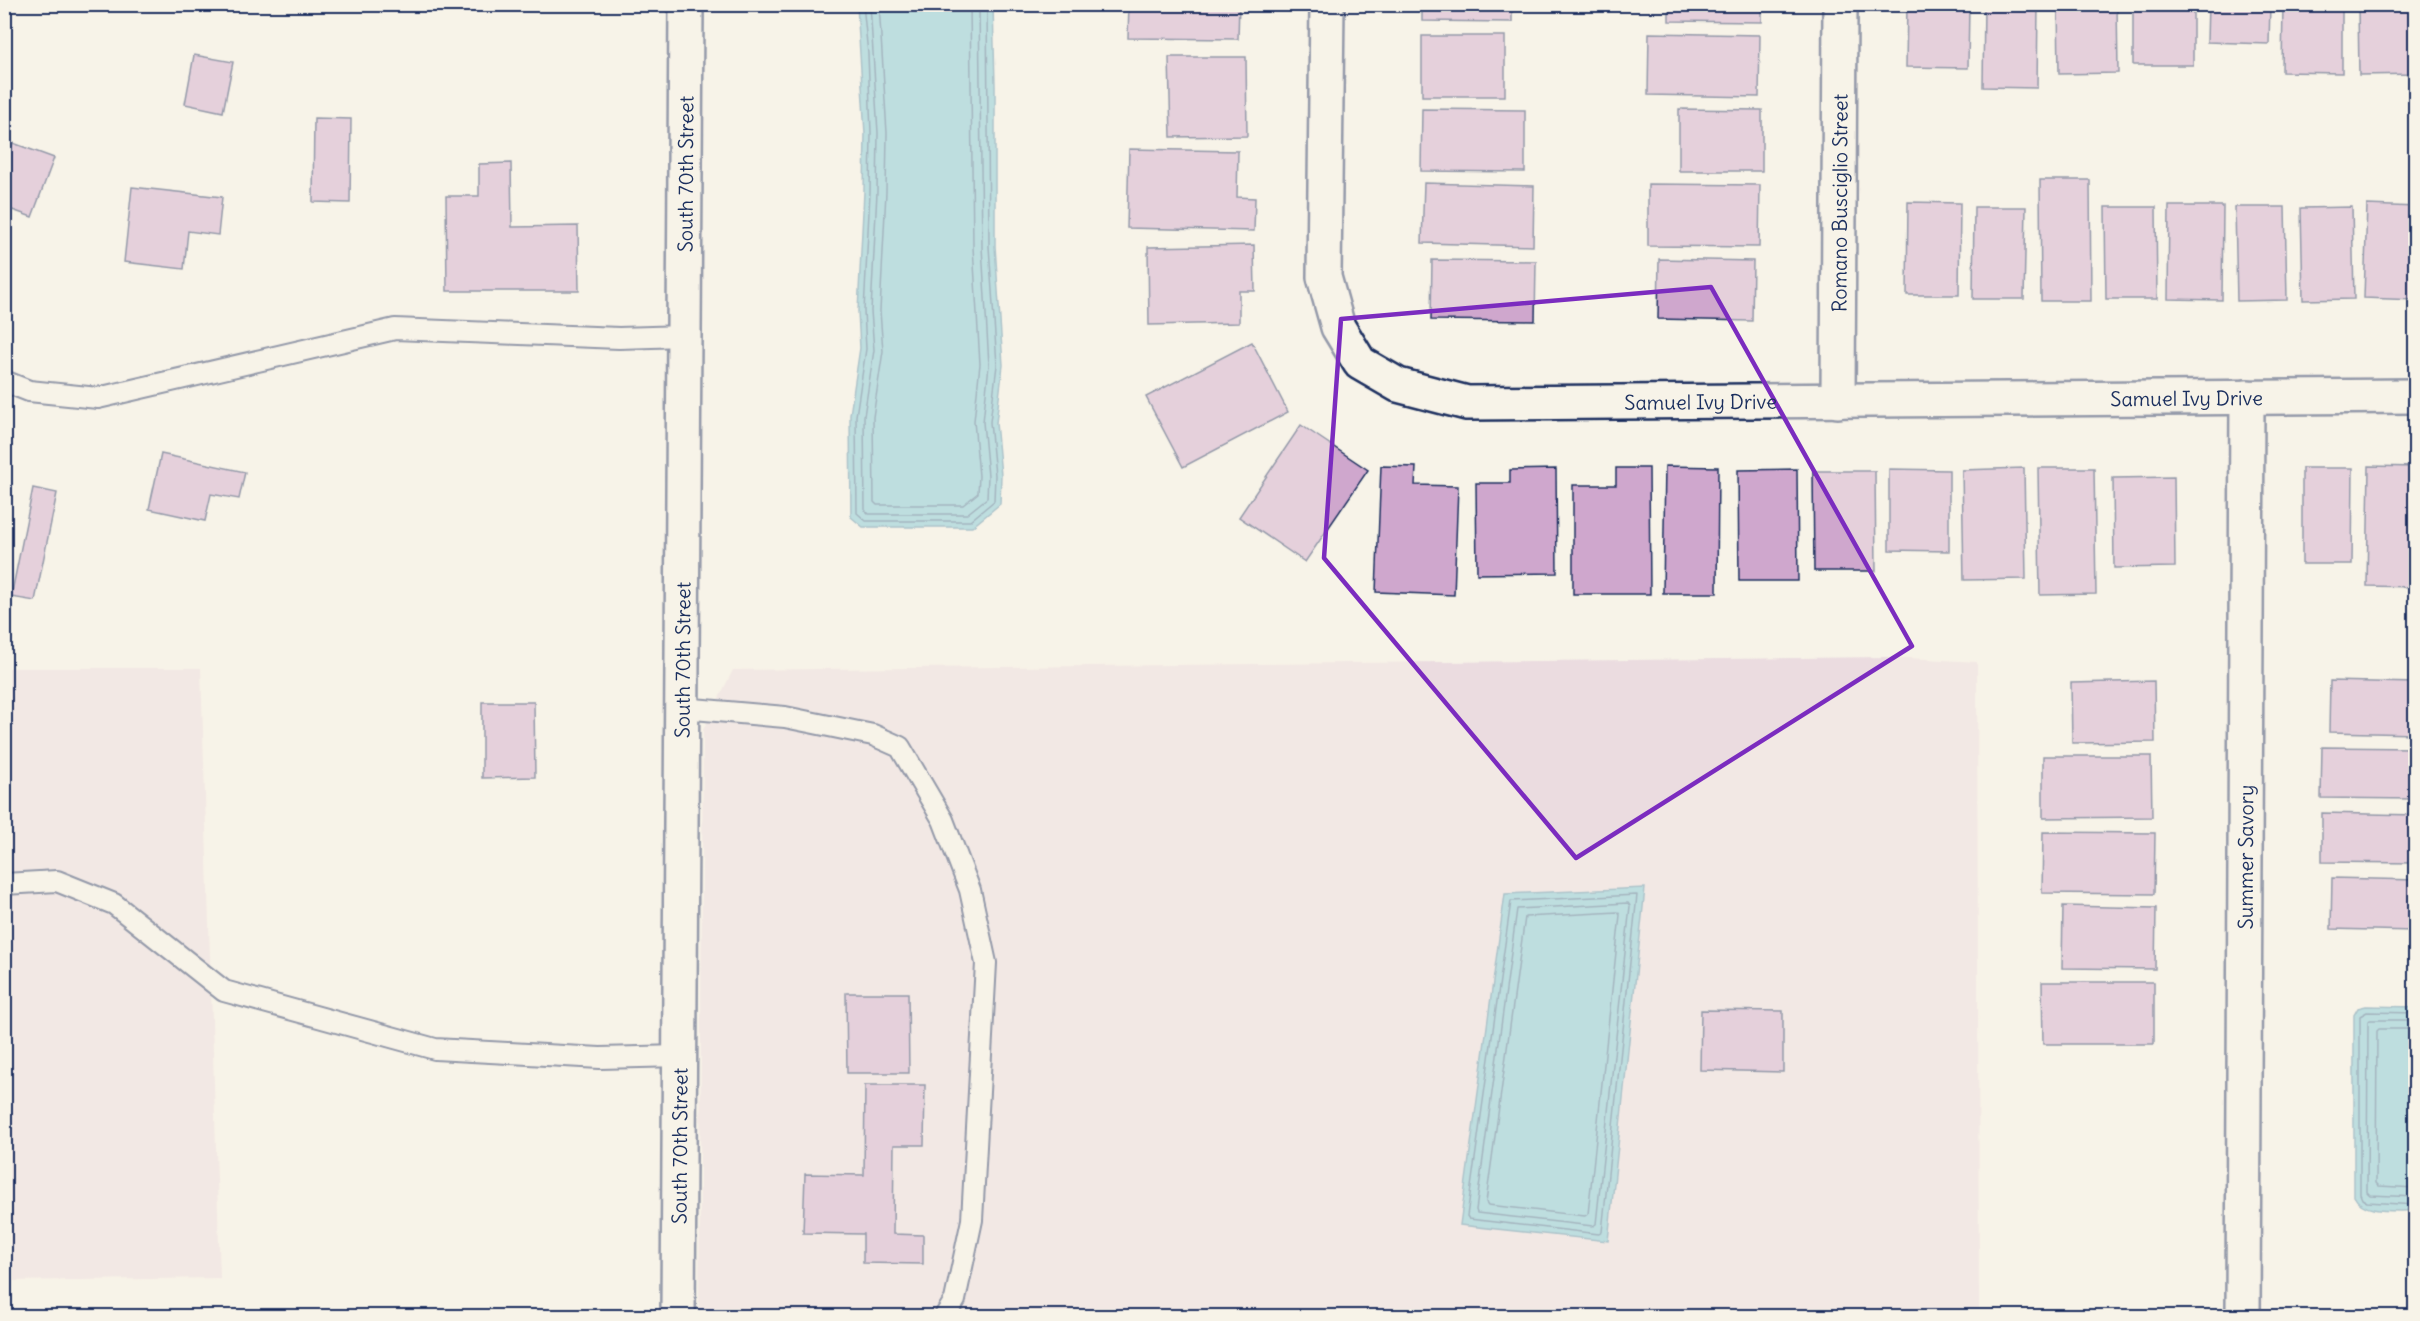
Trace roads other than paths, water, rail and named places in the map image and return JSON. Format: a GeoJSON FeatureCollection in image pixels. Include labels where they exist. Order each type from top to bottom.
{"type":"FeatureCollection","features":[{"type":"Feature","properties":{"kind":"street","name":"South 70th Street"},"geometry":{"type":"LineString","coordinates":[[678,1317],[686,4]]}},
{"type":"Feature","properties":{"kind":"street","name":"Samuel Ivy Drive"},"geometry":{"type":"LineString","coordinates":[[1327,4],[1324,277],[1338,327],[1360,363],[1398,385],[1467,403],[2415,396]]}},
{"type":"Feature","properties":{"kind":"street","name":"Romano Busciglio Street"},"geometry":{"type":"LineString","coordinates":[[1838,401],[1840,4]]}},
{"type":"Feature","properties":{"kind":"street","name":"Summer Savory"},"geometry":{"type":"LineString","coordinates":[[2243,1317],[2247,397]]}},
{"type":"Feature","properties":{"kind":"lane"},"geometry":{"type":"LineString","coordinates":[[4,381],[29,392],[98,398],[395,329],[619,338],[684,336]]}},
{"type":"Feature","properties":{"kind":"lane"},"geometry":{"type":"LineString","coordinates":[[682,708],[785,717],[873,735],[900,747],[943,820],[970,891],[986,963],[972,1220],[955,1300],[945,1317]]}},
{"type":"Feature","properties":{"kind":"lane"},"geometry":{"type":"LineString","coordinates":[[4,884],[57,881],[114,904],[224,991],[435,1049],[600,1058],[680,1056]]}},
{"type":"Feature","properties":{"kind":"water"},"geometry":{"type":"Polygon","coordinates":[[[857,5],[993,5],[995,246],[1003,365],[996,423],[1001,475],[1000,504],[972,527],[863,527],[851,517],[850,415],[860,348],[858,311],[865,134],[857,5]]]}},
{"type":"Feature","properties":{"kind":"water"},"geometry":{"type":"Polygon","coordinates":[[[1645,888],[1608,1241],[1460,1225],[1505,894],[1645,888]]]}},
{"type":"Feature","properties":{"kind":"water"},"geometry":{"type":"Polygon","coordinates":[[[2366,1006],[2415,1007],[2415,1211],[2372,1209],[2358,1202],[2354,1196],[2354,1015],[2358,1008],[2366,1006]]]}}]}
